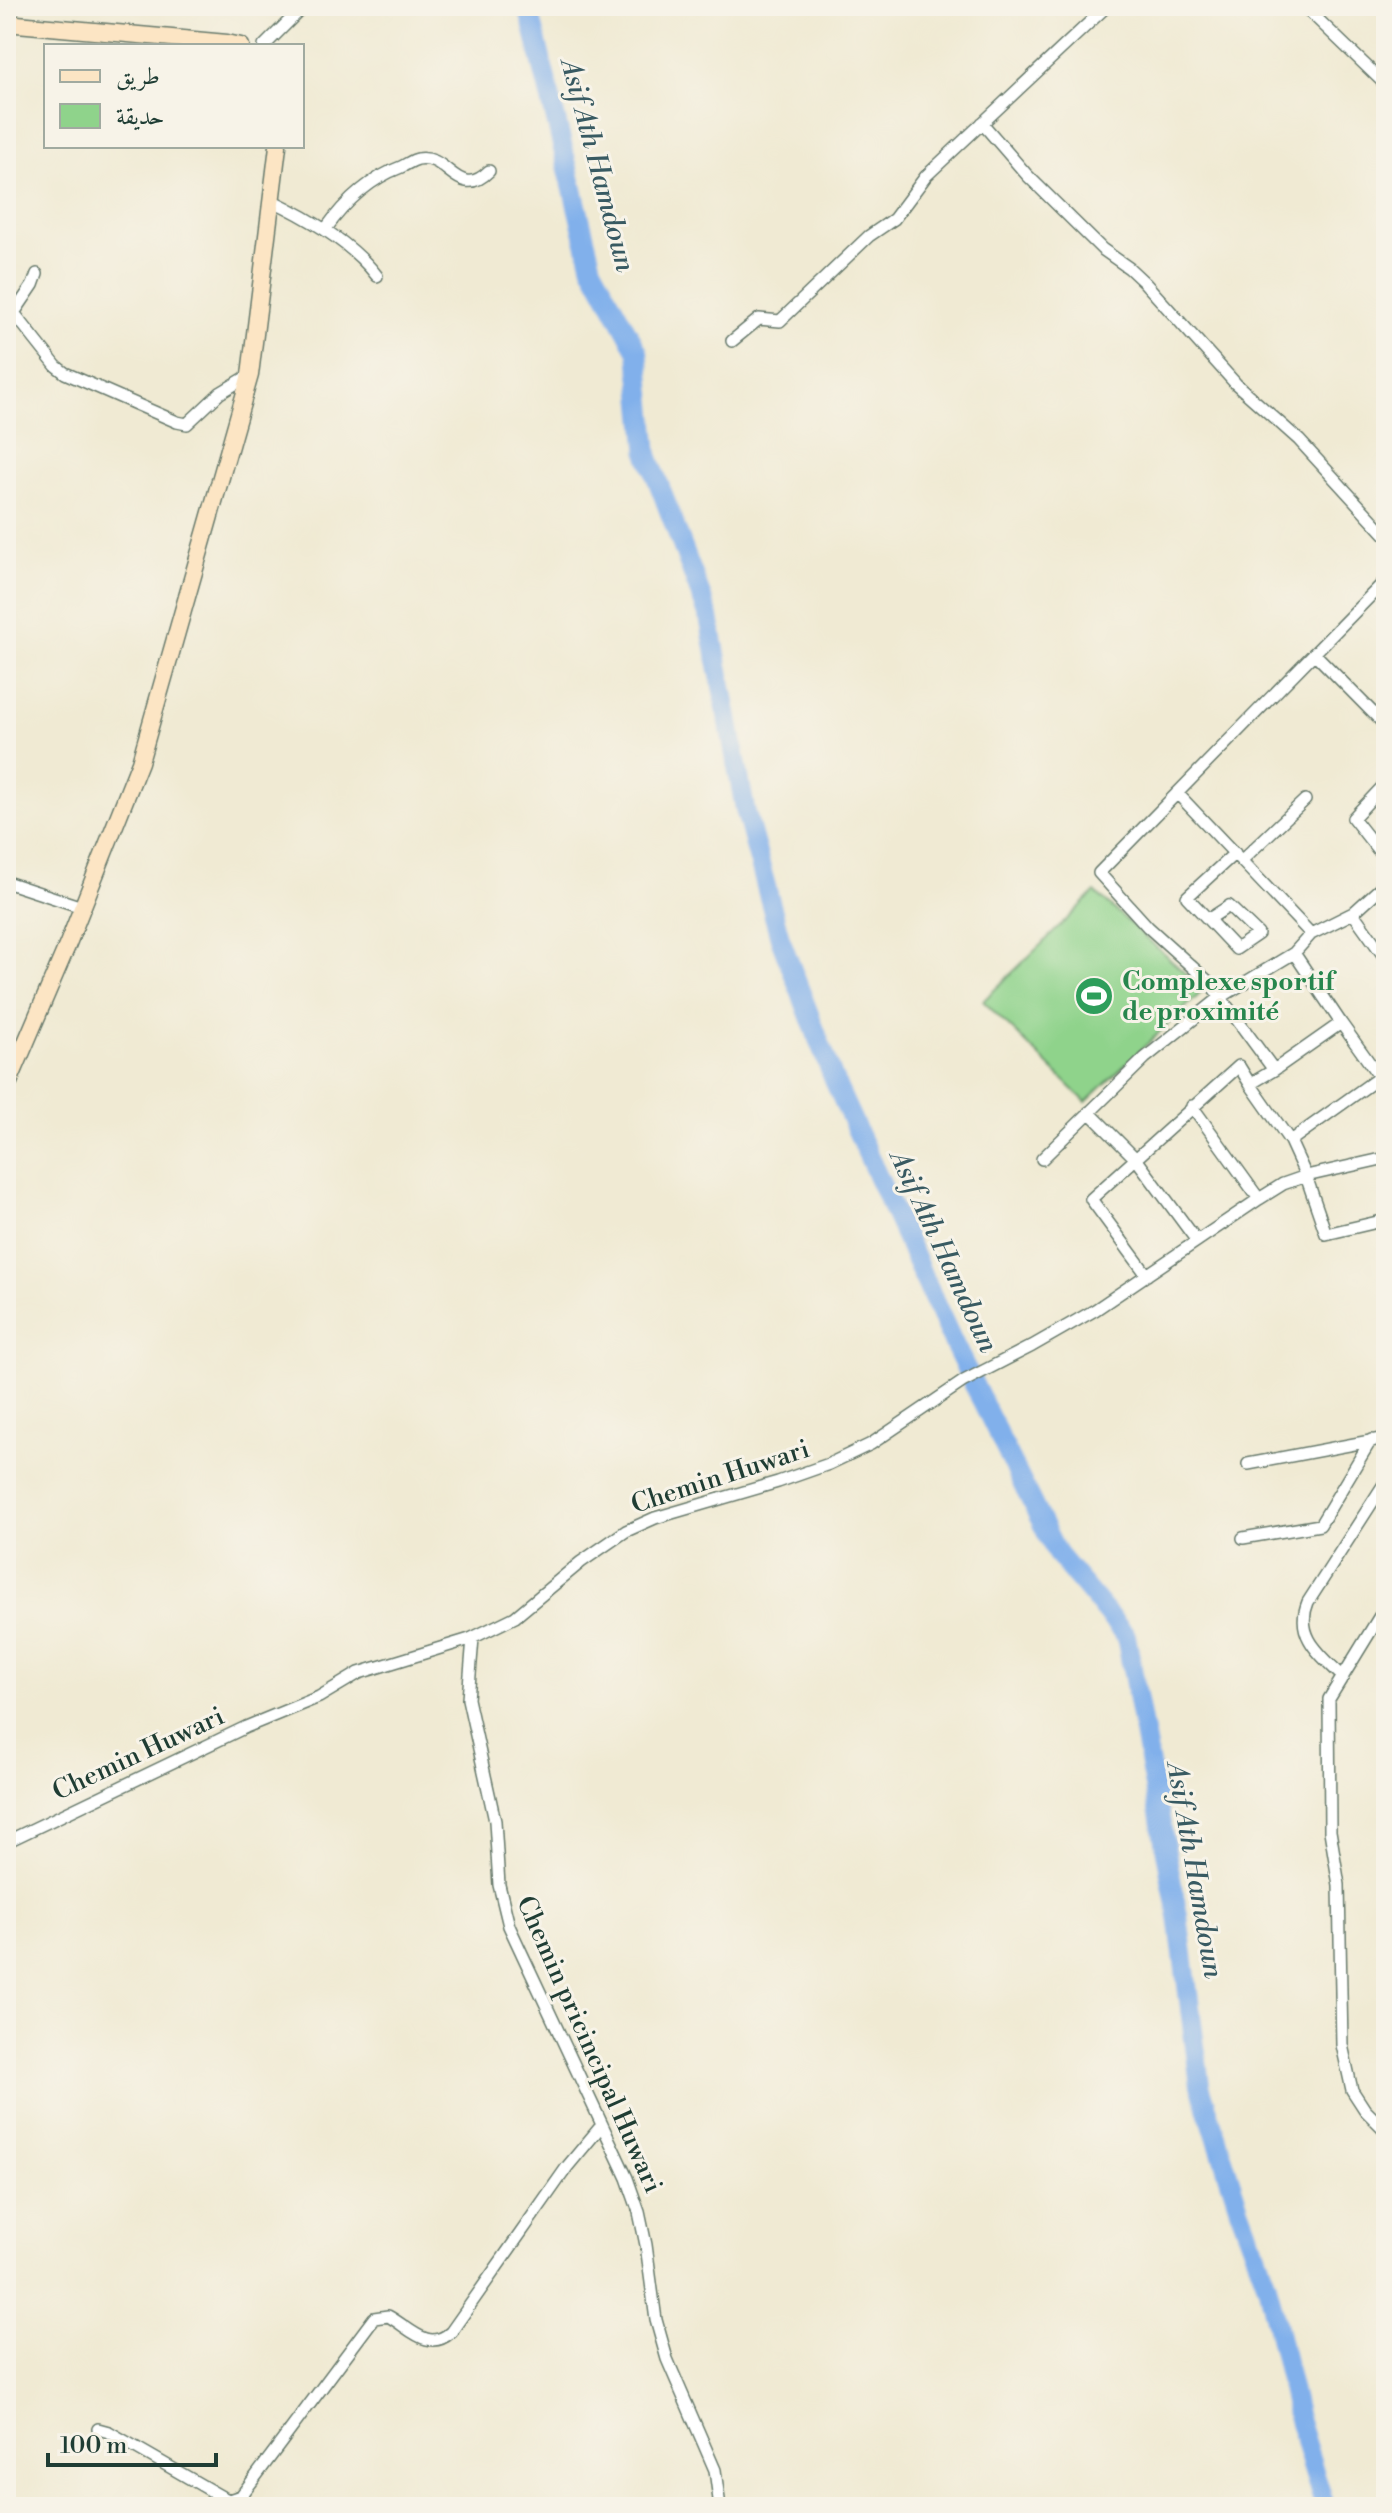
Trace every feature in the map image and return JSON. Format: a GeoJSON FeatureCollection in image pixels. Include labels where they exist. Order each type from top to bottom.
{"type":"FeatureCollection","features":[{"type":"Feature","properties":{"kind":"street"},"geometry":{"type":"LineString","coordinates":[[266,44],[304,6]]}},
{"type":"Feature","properties":{"kind":"street"},"geometry":{"type":"LineString","coordinates":[[732,341],[759,319],[780,321],[869,236],[894,219],[926,176],[1107,6]]}},
{"type":"Feature","properties":{"kind":"street"},"geometry":{"type":"LineString","coordinates":[[1304,6],[1386,85]]}},
{"type":"Feature","properties":{"kind":"street"},"geometry":{"type":"LineString","coordinates":[[6,23],[232,44]]}},
{"type":"Feature","properties":{"kind":"street"},"geometry":{"type":"LineString","coordinates":[[982,123],[1027,175],[1102,249],[1137,275],[1236,384],[1299,440],[1386,535]]}},
{"type":"Feature","properties":{"kind":"street"},"geometry":{"type":"LineString","coordinates":[[6,1089],[140,762],[250,375],[278,148]]}},
{"type":"Feature","properties":{"kind":"street"},"geometry":{"type":"LineString","coordinates":[[325,230],[340,209],[376,178],[418,159],[436,160],[460,180],[468,182],[481,179],[489,171]]}},
{"type":"Feature","properties":{"kind":"street"},"geometry":{"type":"LineString","coordinates":[[271,200],[325,230],[370,266],[377,276]]}},
{"type":"Feature","properties":{"kind":"street"},"geometry":{"type":"LineString","coordinates":[[37,274],[33,285],[10,316],[65,373],[187,424],[220,393],[250,375]]}},
{"type":"Feature","properties":{"kind":"street"},"geometry":{"type":"LineString","coordinates":[[1274,1070],[1210,983],[1148,927],[1099,873],[1386,580]]}},
{"type":"Feature","properties":{"kind":"street"},"geometry":{"type":"LineString","coordinates":[[1314,653],[1386,726]]}},
{"type":"Feature","properties":{"kind":"street"},"geometry":{"type":"LineString","coordinates":[[1386,783],[1353,818],[1386,860]]}},
{"type":"Feature","properties":{"kind":"street"},"geometry":{"type":"LineString","coordinates":[[1177,793],[1311,934]]}},
{"type":"Feature","properties":{"kind":"street"},"geometry":{"type":"LineString","coordinates":[[1209,919],[1187,897],[1305,800]]}},
{"type":"Feature","properties":{"kind":"street"},"geometry":{"type":"LineString","coordinates":[[6,882],[82,907]]}},
{"type":"Feature","properties":{"kind":"street"},"geometry":{"type":"LineString","coordinates":[[1042,1159],[1145,1058],[1221,997],[1294,953],[1311,934],[1353,913],[1386,883]]}},
{"type":"Feature","properties":{"kind":"street"},"geometry":{"type":"LineString","coordinates":[[1353,913],[1386,959]]}},
{"type":"Feature","properties":{"kind":"street"},"geometry":{"type":"LineString","coordinates":[[1290,1141],[1384,1079],[1341,1023],[1294,953]]}},
{"type":"Feature","properties":{"kind":"street"},"geometry":{"type":"LineString","coordinates":[[1250,1084],[1341,1023]]}},
{"type":"Feature","properties":{"kind":"street"},"geometry":{"type":"LineString","coordinates":[[1147,1275],[1091,1199],[1239,1066],[1290,1141],[1326,1234],[1386,1220]]}},
{"type":"Feature","properties":{"kind":"street"},"geometry":{"type":"LineString","coordinates":[[1192,1106],[1259,1199]]}},
{"type":"Feature","properties":{"kind":"street"},"geometry":{"type":"LineString","coordinates":[[1089,1112],[1137,1160],[1197,1241]]}},
{"type":"Feature","properties":{"kind":"street","name":"Chemin Huwari"},"geometry":{"type":"LineString","coordinates":[[6,1842],[246,1727],[319,1697],[359,1673],[473,1638],[515,1617],[581,1562],[626,1531],[655,1518],[778,1482],[871,1444],[964,1381],[1082,1317],[1283,1184],[1386,1158]]}},
{"type":"Feature","properties":{"kind":"street"},"geometry":{"type":"LineString","coordinates":[[1248,1464],[1386,1438]]}},
{"type":"Feature","properties":{"kind":"street"},"geometry":{"type":"LineString","coordinates":[[1243,1538],[1320,1525],[1371,1440]]}},
{"type":"Feature","properties":{"kind":"street"},"geometry":{"type":"LineString","coordinates":[[1343,1677],[1316,1650],[1303,1626],[1303,1614],[1386,1481]]}},
{"type":"Feature","properties":{"kind":"street"},"geometry":{"type":"LineString","coordinates":[[1386,1606],[1329,1699],[1330,1831],[1339,1885],[1342,2045],[1352,2090],[1365,2110],[1386,2131]]}},
{"type":"Feature","properties":{"kind":"street","name":"Chemin pricincipal Huwari"},"geometry":{"type":"LineString","coordinates":[[473,1638],[468,1699],[495,1821],[503,1909],[627,2178],[639,2212],[656,2320],[667,2359],[715,2470],[720,2507]]}},
{"type":"Feature","properties":{"kind":"street"},"geometry":{"type":"LineString","coordinates":[[98,2429],[109,2432],[222,2497],[229,2500],[241,2496],[374,2318],[388,2316],[430,2341],[438,2341],[451,2332],[567,2167],[602,2125]]}},
{"type":"Feature","properties":{"kind":"green space","name":"Complexe sportif de proximité"},"geometry":{"type":"Polygon","coordinates":[[[1095,892],[1204,990],[1086,1102],[983,1001],[1095,892]]]}},
{"type":"Feature","properties":{"kind":"waterway","name":"Asif Ath Hamdoun"},"geometry":{"type":"LineString","coordinates":[[528,6],[592,267],[638,352],[648,455],[709,617],[745,809],[780,938],[834,1080],[953,1342],[1057,1554],[1126,1636],[1178,1916],[1200,2085],[1267,2284],[1298,2419],[1325,2507]]}},
{"type":"Feature","properties":{"kind":"place","name":"Complexe sportif de proximité"},"geometry":{"type":"Point","coordinates":[1094,996]}}]}
